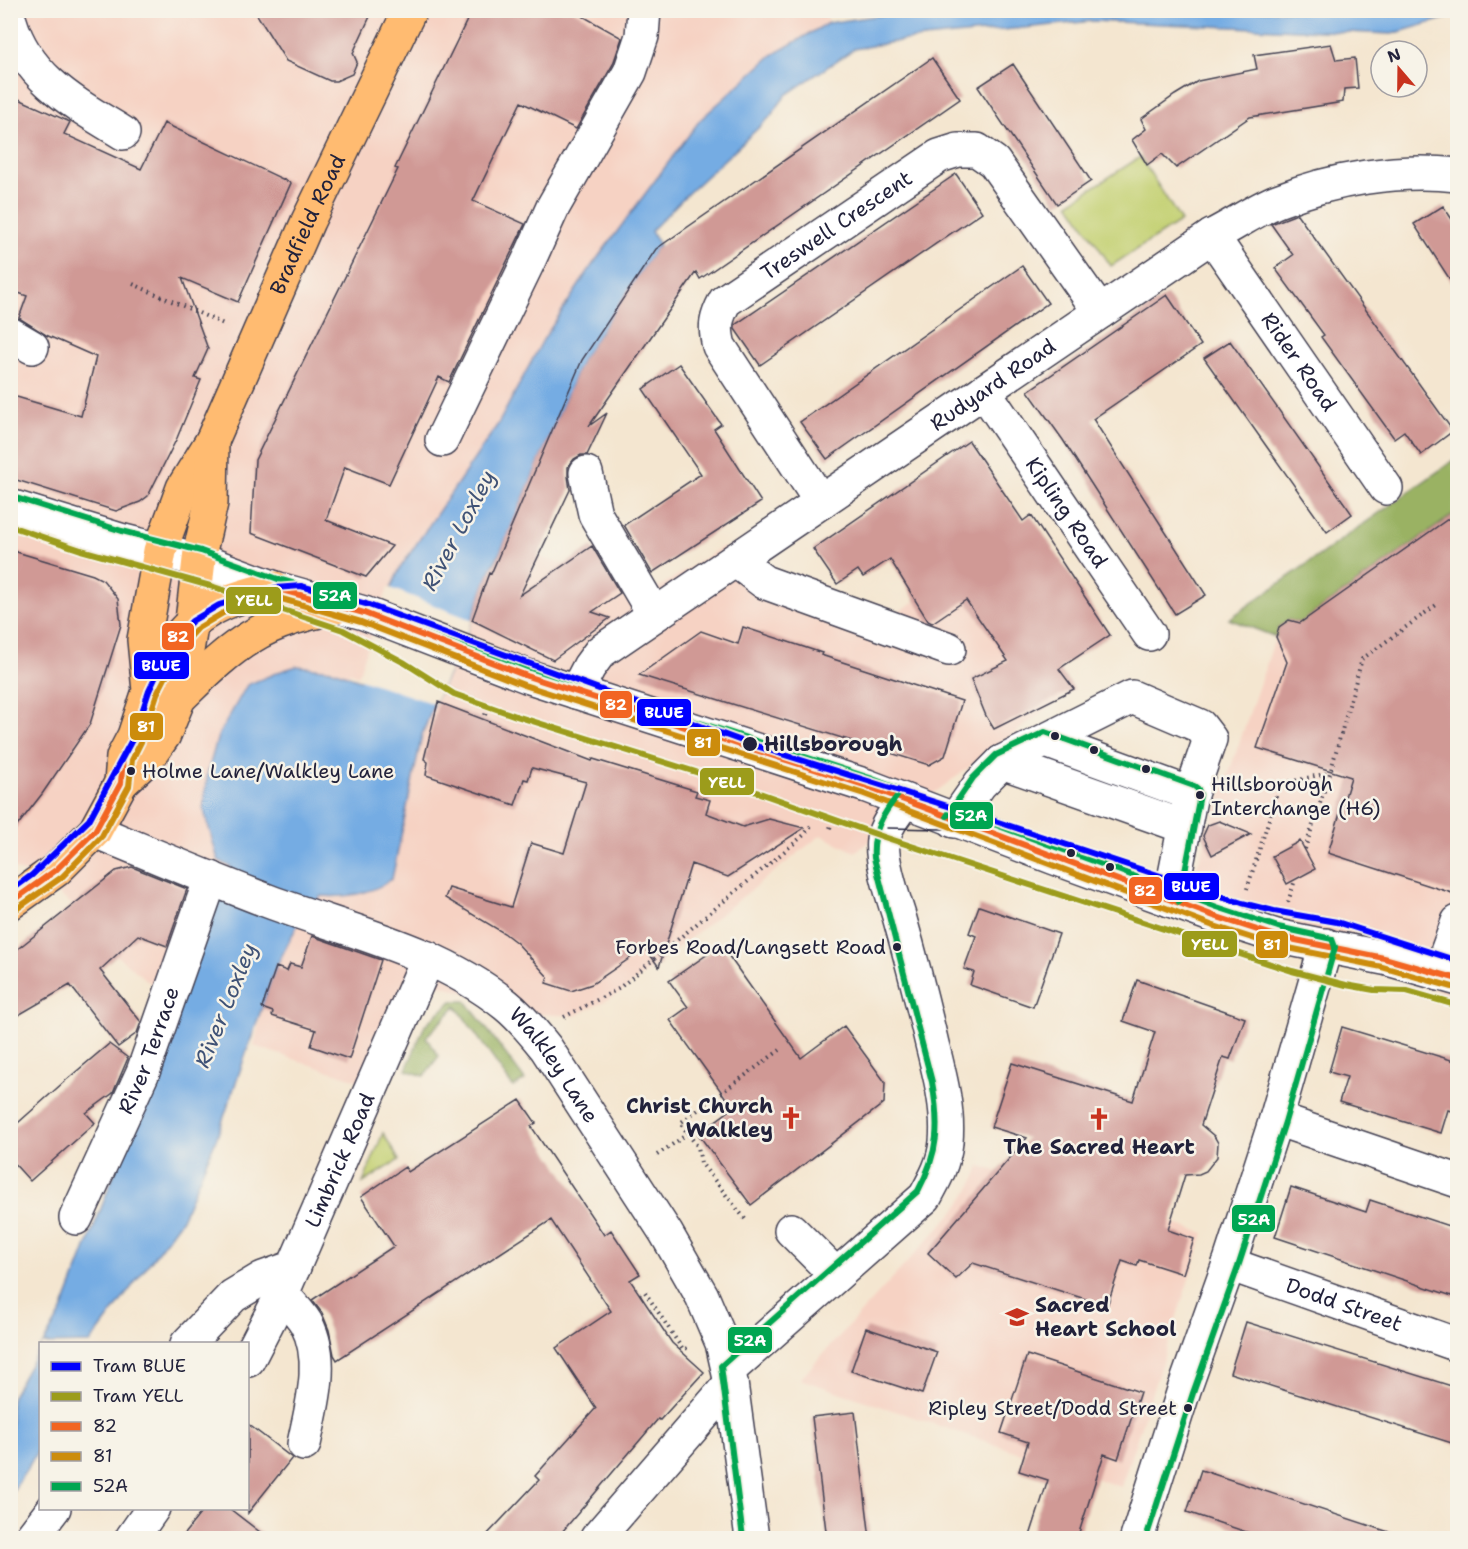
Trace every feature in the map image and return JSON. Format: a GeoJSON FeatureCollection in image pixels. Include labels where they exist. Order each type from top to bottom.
{"type":"FeatureCollection","features":[{"type":"Feature","properties":{"kind":"main road","name":"Bradfield Road"},"geometry":{"type":"LineString","coordinates":[[164,695],[144,640],[160,551],[183,488],[212,441],[308,221],[410,10]]}},
{"type":"Feature","properties":{"kind":"main road","name":"Bradfield Road"},"geometry":{"type":"LineString","coordinates":[[192,621],[199,560],[211,503],[212,441]]}},
{"type":"Feature","properties":{"kind":"main road"},"geometry":{"type":"LineString","coordinates":[[164,695],[173,642],[192,621],[219,605],[275,588]]}},
{"type":"Feature","properties":{"kind":"main road"},"geometry":{"type":"LineString","coordinates":[[10,903],[56,870],[95,831],[121,783],[123,757],[134,736],[164,695],[217,662],[252,636],[287,620],[352,609]]}},
{"type":"Feature","properties":{"kind":"street"},"geometry":{"type":"LineString","coordinates":[[442,440],[525,271],[553,207],[630,72],[642,36],[644,10]]}},
{"type":"Feature","properties":{"kind":"street"},"geometry":{"type":"LineString","coordinates":[[10,21],[16,41],[38,74],[79,106],[123,133]]}},
{"type":"Feature","properties":{"kind":"street","name":"Treswell Crescent"},"geometry":{"type":"LineString","coordinates":[[821,502],[719,346],[715,331],[717,316],[725,301],[939,156],[958,150],[977,150],[994,162],[1100,312]]}},
{"type":"Feature","properties":{"kind":"street","name":"Rudyard Road"},"geometry":{"type":"LineString","coordinates":[[576,692],[600,652],[1212,236],[1277,202],[1351,179],[1429,172],[1458,175]]}},
{"type":"Feature","properties":{"kind":"street","name":"Rider Road"},"geometry":{"type":"LineString","coordinates":[[1212,236],[1386,488]]}},
{"type":"Feature","properties":{"kind":"street","name":"Kipling Road"},"geometry":{"type":"LineString","coordinates":[[984,391],[1149,634]]}},
{"type":"Feature","properties":{"kind":"street"},"geometry":{"type":"LineString","coordinates":[[586,473],[595,514],[654,614]]}},
{"type":"Feature","properties":{"kind":"street"},"geometry":{"type":"LineString","coordinates":[[10,506],[120,540],[199,560],[275,588],[352,609],[459,651],[576,692],[867,786],[1170,900],[1276,936],[1383,958],[1448,977],[1458,922]]}},
{"type":"Feature","properties":{"kind":"street"},"geometry":{"type":"LineString","coordinates":[[735,560],[764,582],[949,649]]}},
{"type":"Feature","properties":{"kind":"street"},"geometry":{"type":"LineString","coordinates":[[954,820],[980,784],[1002,762],[1132,697],[1200,726],[1210,739],[1191,794],[1170,900]]}},
{"type":"Feature","properties":{"kind":"street"},"geometry":{"type":"LineString","coordinates":[[1046,741],[1191,794]]}},
{"type":"Feature","properties":{"kind":"street"},"geometry":{"type":"LineString","coordinates":[[1002,762],[1185,827]]}},
{"type":"Feature","properties":{"kind":"street"},"geometry":{"type":"LineString","coordinates":[[597,1539],[730,1376],[836,1275],[925,1197],[939,1173],[946,1142],[944,1095],[918,983],[892,894],[883,852],[883,839],[887,828],[905,801]]}},
{"type":"Feature","properties":{"kind":"street","name":"Walkley Lane"},"geometry":{"type":"LineString","coordinates":[[95,831],[213,879],[428,958],[506,1005],[534,1033],[546,1047],[666,1233],[702,1296],[722,1343],[730,1376],[752,1539]]}},
{"type":"Feature","properties":{"kind":"street","name":"River Terrace"},"geometry":{"type":"LineString","coordinates":[[76,1218],[143,1072],[213,879]]}},
{"type":"Feature","properties":{"kind":"street"},"geometry":{"type":"LineString","coordinates":[[1139,1538],[1184,1390],[1276,1119],[1326,945]]}},
{"type":"Feature","properties":{"kind":"street","name":"Limbrick Road"},"geometry":{"type":"LineString","coordinates":[[249,1358],[288,1280],[428,958]]}},
{"type":"Feature","properties":{"kind":"street"},"geometry":{"type":"LineString","coordinates":[[1276,1119],[1458,1181]]}},
{"type":"Feature","properties":{"kind":"street"},"geometry":{"type":"LineString","coordinates":[[791,1230],[836,1275]]}},
{"type":"Feature","properties":{"kind":"street","name":"Dodd Street"},"geometry":{"type":"LineString","coordinates":[[1228,1264],[1458,1345]]}},
{"type":"Feature","properties":{"kind":"street"},"geometry":{"type":"LineString","coordinates":[[189,1342],[233,1296],[263,1278],[288,1280],[315,1349],[315,1385],[304,1444]]}},
{"type":"Feature","properties":{"kind":"street"},"geometry":{"type":"LineString","coordinates":[[31,1539],[53,1510]]}},
{"type":"Feature","properties":{"kind":"street"},"geometry":{"type":"LineString","coordinates":[[132,1539],[152,1510]]}},
{"type":"Feature","properties":{"kind":"path"},"geometry":{"type":"LineString","coordinates":[[133,284],[256,338]]}},
{"type":"Feature","properties":{"kind":"path"},"geometry":{"type":"LineString","coordinates":[[1305,849],[1330,773],[1362,659],[1439,603]]}},
{"type":"Feature","properties":{"kind":"path"},"geometry":{"type":"LineString","coordinates":[[1236,923],[1280,784],[1330,773]]}},
{"type":"Feature","properties":{"kind":"path"},"geometry":{"type":"LineString","coordinates":[[534,1033],[618,989],[804,835],[813,823]]}},
{"type":"Feature","properties":{"kind":"path"},"geometry":{"type":"LineString","coordinates":[[744,1219],[701,1163],[699,1147],[680,1123],[780,1050]]}},
{"type":"Feature","properties":{"kind":"shaded area"},"geometry":{"type":"Polygon","coordinates":[[[10,11],[826,11],[828,23],[772,55],[700,120],[593,264],[543,340],[498,424],[400,568],[360,680],[333,670],[297,666],[247,685],[232,868],[182,1009],[116,955],[73,905],[32,875],[11,868],[10,11]]]}},
{"type":"Feature","properties":{"kind":"shaded area"},"geometry":{"type":"Polygon","coordinates":[[[1457,512],[1457,1000],[1193,878],[1279,627],[1289,620],[1300,623],[1457,512]]]}},
{"type":"Feature","properties":{"kind":"shaded area"},"geometry":{"type":"Polygon","coordinates":[[[503,546],[653,591],[722,547],[889,618],[979,560],[1074,689],[855,852],[821,835],[620,993],[575,1016],[538,1014],[438,984],[363,1082],[254,1046],[262,1008],[276,967],[297,926],[321,896],[338,898],[365,892],[380,887],[392,879],[422,735],[464,641],[489,573],[503,546]]]}},
{"type":"Feature","properties":{"kind":"shaded area","name":"Sacred Heart School"},"geometry":{"type":"Polygon","coordinates":[[[980,1166],[1204,1233],[1121,1487],[800,1379],[957,1208],[974,1182],[980,1166]]]}},
{"type":"Feature","properties":{"kind":"green space"},"geometry":{"type":"Polygon","coordinates":[[[1140,157],[1181,221],[1111,266],[1069,203],[1140,157]]]}},
{"type":"Feature","properties":{"kind":"green space"},"geometry":{"type":"Polygon","coordinates":[[[1457,458],[1457,512],[1300,623],[1289,620],[1279,627],[1276,637],[1229,619],[1457,458]]]}},
{"type":"Feature","properties":{"kind":"green space"},"geometry":{"type":"Polygon","coordinates":[[[452,1001],[466,1001],[525,1080],[513,1087],[456,1006],[426,1037],[439,1056],[424,1076],[406,1070],[425,1025],[452,1001]]]}},
{"type":"Feature","properties":{"kind":"green space"},"geometry":{"type":"Polygon","coordinates":[[[383,1133],[399,1160],[363,1183],[383,1133]]]}},
{"type":"Feature","properties":{"kind":"water","name":"River Loxley"},"geometry":{"type":"Polygon","coordinates":[[[915,10],[1457,11],[1450,17],[1392,34],[1093,21],[905,40],[854,49],[786,95],[769,118],[651,231],[659,245],[582,360],[503,546],[489,573],[464,641],[422,735],[392,879],[358,894],[321,896],[297,926],[276,967],[217,1137],[182,1219],[91,1342],[44,1342],[62,1311],[231,867],[218,860],[203,807],[208,771],[218,736],[247,685],[297,666],[333,670],[360,680],[400,568],[498,424],[543,340],[593,264],[700,120],[772,55],[828,23],[915,10]]]}},
{"type":"Feature","properties":{"kind":"water"},"geometry":{"type":"Polygon","coordinates":[[[39,1349],[39,1450],[11,1494],[11,1398],[39,1349]]]}},
{"type":"Feature","properties":{"kind":"pier"},"geometry":{"type":"Polygon","coordinates":[[[388,587],[472,620],[434,704],[348,675],[349,672],[358,676],[388,587]]]}},
{"type":"Feature","properties":{"kind":"building"},"geometry":{"type":"Polygon","coordinates":[[[254,10],[373,10],[353,53],[357,62],[352,74],[336,81],[330,81],[286,61],[254,10]]]}},
{"type":"Feature","properties":{"kind":"building"},"geometry":{"type":"Polygon","coordinates":[[[472,10],[572,10],[622,38],[613,64],[576,129],[521,102],[473,201],[525,224],[449,382],[439,377],[389,484],[345,467],[326,520],[392,546],[366,577],[251,533],[255,460],[398,169],[395,168],[472,10]]]}},
{"type":"Feature","properties":{"kind":"building"},"geometry":{"type":"Polygon","coordinates":[[[1331,44],[1336,60],[1355,58],[1358,88],[1344,89],[1343,102],[1250,117],[1176,168],[1162,154],[1147,165],[1132,140],[1146,129],[1141,119],[1198,81],[1257,69],[1254,55],[1331,44]]]}},
{"type":"Feature","properties":{"kind":"building"},"geometry":{"type":"Polygon","coordinates":[[[932,58],[960,99],[700,279],[696,272],[589,426],[607,413],[587,455],[574,459],[568,467],[570,490],[520,595],[592,546],[620,593],[592,612],[610,618],[553,660],[472,620],[489,573],[491,574],[582,360],[656,249],[932,58]]]}},
{"type":"Feature","properties":{"kind":"building"},"geometry":{"type":"Polygon","coordinates":[[[1013,64],[1091,181],[1057,204],[978,87],[1013,64]]]}},
{"type":"Feature","properties":{"kind":"building"},"geometry":{"type":"Polygon","coordinates":[[[10,95],[70,122],[64,134],[141,169],[164,123],[291,183],[238,302],[182,278],[208,349],[195,378],[201,380],[177,438],[148,496],[140,502],[116,511],[10,478],[10,395],[81,416],[96,357],[46,335],[19,318],[27,296],[10,290],[10,95]]]}},
{"type":"Feature","properties":{"kind":"building"},"geometry":{"type":"Polygon","coordinates":[[[956,174],[982,212],[760,365],[735,329],[735,325],[956,174]]]}},
{"type":"Feature","properties":{"kind":"building"},"geometry":{"type":"Polygon","coordinates":[[[1443,206],[1458,228],[1458,292],[1414,224],[1443,206]]]}},
{"type":"Feature","properties":{"kind":"building"},"geometry":{"type":"Polygon","coordinates":[[[1297,214],[1453,431],[1421,455],[1404,431],[1394,438],[1321,337],[1324,335],[1275,268],[1293,255],[1271,224],[1297,214]]]}},
{"type":"Feature","properties":{"kind":"building"},"geometry":{"type":"Polygon","coordinates":[[[1022,266],[1048,303],[827,459],[800,422],[1022,266]]]}},
{"type":"Feature","properties":{"kind":"building"},"geometry":{"type":"Polygon","coordinates":[[[1167,295],[1201,345],[1093,419],[1206,595],[1175,614],[1063,440],[1028,391],[1167,295]]]}},
{"type":"Feature","properties":{"kind":"building"},"geometry":{"type":"Polygon","coordinates":[[[1230,341],[1352,514],[1327,532],[1204,358],[1230,341]]]}},
{"type":"Feature","properties":{"kind":"building"},"geometry":{"type":"Polygon","coordinates":[[[679,364],[721,424],[714,429],[761,502],[652,573],[624,525],[701,474],[643,389],[679,364]]]}},
{"type":"Feature","properties":{"kind":"building"},"geometry":{"type":"Polygon","coordinates":[[[969,441],[1023,521],[1031,515],[1110,635],[1059,669],[1074,689],[994,729],[986,716],[971,679],[1008,661],[966,600],[932,623],[928,621],[890,559],[863,577],[858,570],[837,584],[813,549],[969,441]]]}},
{"type":"Feature","properties":{"kind":"building"},"geometry":{"type":"Polygon","coordinates":[[[1458,512],[1458,895],[1328,853],[1351,777],[1257,748],[1287,662],[1276,637],[1279,627],[1289,620],[1300,623],[1458,512]]]}},
{"type":"Feature","properties":{"kind":"building"},"geometry":{"type":"Polygon","coordinates":[[[10,550],[103,580],[118,599],[121,625],[90,724],[42,794],[10,835],[10,550]]]}},
{"type":"Feature","properties":{"kind":"building"},"geometry":{"type":"Polygon","coordinates":[[[743,627],[962,701],[945,756],[929,765],[639,675],[701,631],[738,644],[743,627]]]}},
{"type":"Feature","properties":{"kind":"building"},"geometry":{"type":"Polygon","coordinates":[[[438,702],[592,761],[593,759],[697,791],[695,796],[710,800],[706,813],[743,827],[769,819],[804,828],[728,877],[691,864],[659,967],[645,948],[592,984],[571,991],[546,983],[548,977],[517,943],[445,898],[449,888],[511,907],[531,843],[564,853],[586,782],[532,768],[528,780],[524,779],[515,805],[426,775],[428,762],[424,759],[438,702]]]}},
{"type":"Feature","properties":{"kind":"building"},"geometry":{"type":"Polygon","coordinates":[[[1219,821],[1251,834],[1212,855],[1203,836],[1208,825],[1219,821]]]}},
{"type":"Feature","properties":{"kind":"building"},"geometry":{"type":"Polygon","coordinates":[[[1300,841],[1315,869],[1287,884],[1272,856],[1300,841]]]}},
{"type":"Feature","properties":{"kind":"building"},"geometry":{"type":"Polygon","coordinates":[[[132,867],[187,889],[167,946],[138,935],[100,970],[141,1022],[137,1033],[118,1047],[70,985],[10,1020],[10,955],[116,871],[132,867]]]}},
{"type":"Feature","properties":{"kind":"building"},"geometry":{"type":"Polygon","coordinates":[[[979,906],[1059,934],[1033,1007],[970,985],[974,972],[964,969],[976,936],[969,933],[979,906]]]}},
{"type":"Feature","properties":{"kind":"building"},"geometry":{"type":"Polygon","coordinates":[[[312,936],[381,960],[349,1059],[311,1046],[316,1030],[272,1016],[273,1012],[262,1008],[276,967],[287,971],[290,964],[301,967],[312,936]]]}},
{"type":"Feature","properties":{"kind":"building"},"geometry":{"type":"Polygon","coordinates":[[[721,945],[801,1058],[844,1026],[885,1082],[884,1103],[751,1205],[698,1134],[733,1108],[670,1020],[688,1007],[669,981],[721,945]]]}},
{"type":"Feature","properties":{"kind":"building"},"geometry":{"type":"Polygon","coordinates":[[[1137,980],[1245,1018],[1230,1059],[1223,1057],[1201,1125],[1214,1136],[1218,1143],[1217,1157],[1206,1171],[1185,1175],[1168,1230],[1194,1239],[1183,1274],[1139,1260],[1137,1266],[1122,1261],[1107,1306],[973,1263],[956,1279],[928,1253],[1027,1138],[991,1127],[1012,1063],[1133,1101],[1155,1032],[1123,1021],[1137,980]]]}},
{"type":"Feature","properties":{"kind":"building"},"geometry":{"type":"Polygon","coordinates":[[[1342,1027],[1458,1062],[1458,1113],[1448,1110],[1441,1133],[1339,1102],[1347,1077],[1329,1072],[1342,1027]]]}},
{"type":"Feature","properties":{"kind":"building"},"geometry":{"type":"Polygon","coordinates":[[[109,1044],[128,1058],[113,1093],[86,1113],[95,1123],[30,1181],[10,1159],[10,1130],[109,1044]]]}},
{"type":"Feature","properties":{"kind":"building"},"geometry":{"type":"Polygon","coordinates":[[[520,1100],[536,1123],[531,1126],[604,1235],[611,1230],[640,1274],[630,1280],[672,1343],[704,1372],[660,1420],[658,1419],[556,1539],[483,1539],[539,1480],[535,1476],[596,1408],[556,1348],[611,1311],[551,1220],[337,1360],[322,1313],[312,1300],[394,1246],[361,1197],[405,1167],[408,1172],[520,1100]]]}},
{"type":"Feature","properties":{"kind":"building"},"geometry":{"type":"Polygon","coordinates":[[[1291,1187],[1366,1212],[1370,1200],[1458,1229],[1458,1298],[1275,1237],[1291,1187]]]}},
{"type":"Feature","properties":{"kind":"building"},"geometry":{"type":"Polygon","coordinates":[[[1246,1322],[1458,1388],[1458,1445],[1230,1373],[1246,1322]]]}},
{"type":"Feature","properties":{"kind":"building"},"geometry":{"type":"Polygon","coordinates":[[[866,1328],[937,1352],[922,1394],[851,1371],[866,1328]]]}},
{"type":"Feature","properties":{"kind":"building"},"geometry":{"type":"Polygon","coordinates":[[[1027,1355],[1140,1392],[1118,1459],[1104,1454],[1077,1539],[1029,1539],[1048,1480],[1019,1471],[1028,1442],[1001,1433],[1027,1355]]]}},
{"type":"Feature","properties":{"kind":"building"},"geometry":{"type":"Polygon","coordinates":[[[855,1412],[870,1539],[827,1539],[812,1417],[855,1412]]]}},
{"type":"Feature","properties":{"kind":"building"},"geometry":{"type":"Polygon","coordinates":[[[249,1425],[292,1458],[248,1513],[249,1510],[249,1425]]]}},
{"type":"Feature","properties":{"kind":"building"},"geometry":{"type":"Polygon","coordinates":[[[1201,1470],[1392,1533],[1392,1539],[1267,1539],[1187,1512],[1201,1470]]]}},
{"type":"Feature","properties":{"kind":"building"},"geometry":{"type":"Polygon","coordinates":[[[203,1510],[231,1510],[269,1539],[180,1539],[203,1510]]]}},
{"type":"Feature","properties":{"kind":"tram line","name":"YELL"},"geometry":{"type":"LineString","coordinates":[[10,526],[81,550],[214,587],[343,630],[405,663],[454,694],[516,716],[731,783],[884,837],[1292,971],[1374,990],[1407,991],[1456,1005]]}},
{"type":"Feature","properties":{"kind":"tram line","name":"BLUE"},"geometry":{"type":"LineString","coordinates":[[10,891],[32,875],[89,820],[134,736],[149,691],[167,653],[173,642],[192,621],[219,605],[275,588],[301,586],[366,604],[750,744],[989,819],[1242,903],[1337,922],[1458,961]]}},
{"type":"Feature","properties":{"kind":"tram line"},"geometry":{"type":"LineString","coordinates":[[887,828],[1036,835]]}},
{"type":"Feature","properties":{"kind":"transit line","name":"52A"},"geometry":{"type":"LineString","coordinates":[[13,497],[122,531],[201,551],[278,579],[367,605],[530,668],[870,778],[1217,907],[1278,927],[1332,939],[1335,947],[1285,1122],[1146,1538]]}},
{"type":"Feature","properties":{"kind":"transit line","name":"82"},"geometry":{"type":"LineString","coordinates":[[10,903],[56,870],[95,831],[121,783],[123,757],[134,736],[149,691],[173,642],[192,621],[219,605],[275,588],[364,613],[527,676],[867,786],[1214,916],[1276,936],[1384,958],[1458,979]]}},
{"type":"Feature","properties":{"kind":"transit line","name":"81"},"geometry":{"type":"LineString","coordinates":[[15,910],[62,877],[102,836],[129,786],[132,760],[142,740],[157,694],[181,647],[198,628],[223,613],[275,597],[361,622],[524,685],[864,794],[1211,925],[1274,945],[1382,967],[1456,988]]}},
{"type":"Feature","properties":{"kind":"transit line","name":"52A"},"geometry":{"type":"LineString","coordinates":[[947,816],[973,778],[996,755],[1045,732],[1194,786],[1200,795],[1179,902]]}},
{"type":"Feature","properties":{"kind":"transit line","name":"52A"},"geometry":{"type":"LineString","coordinates":[[743,1538],[721,1366],[918,1191],[934,1151],[937,1125],[932,1082],[874,858],[876,832],[879,824],[898,795]]}},
{"type":"Feature","properties":{"kind":"place","name":"Hillsborough"},"geometry":{"type":"Point","coordinates":[750,744]}},
{"type":"Feature","properties":{"kind":"place","name":"Holme Lane/Walkley Lane"},"geometry":{"type":"Point","coordinates":[131,771]}},
{"type":"Feature","properties":{"kind":"place","name":"Hillsborough Interchange (H6)"},"geometry":{"type":"Point","coordinates":[1200,795]}},
{"type":"Feature","properties":{"kind":"place","name":"Forbes Road/Langsett Road"},"geometry":{"type":"Point","coordinates":[897,947]}},
{"type":"Feature","properties":{"kind":"place","name":"Christ Church Walkley"},"geometry":{"type":"Point","coordinates":[791,1118]}},
{"type":"Feature","properties":{"kind":"place","name":"The Sacred Heart"},"geometry":{"type":"Point","coordinates":[1099,1119]}},
{"type":"Feature","properties":{"kind":"place","name":"Sacred Heart School"},"geometry":{"type":"Point","coordinates":[1017,1317]}},
{"type":"Feature","properties":{"kind":"place","name":"Ripley Street/Dodd Street"},"geometry":{"type":"Point","coordinates":[1188,1408]}}]}
